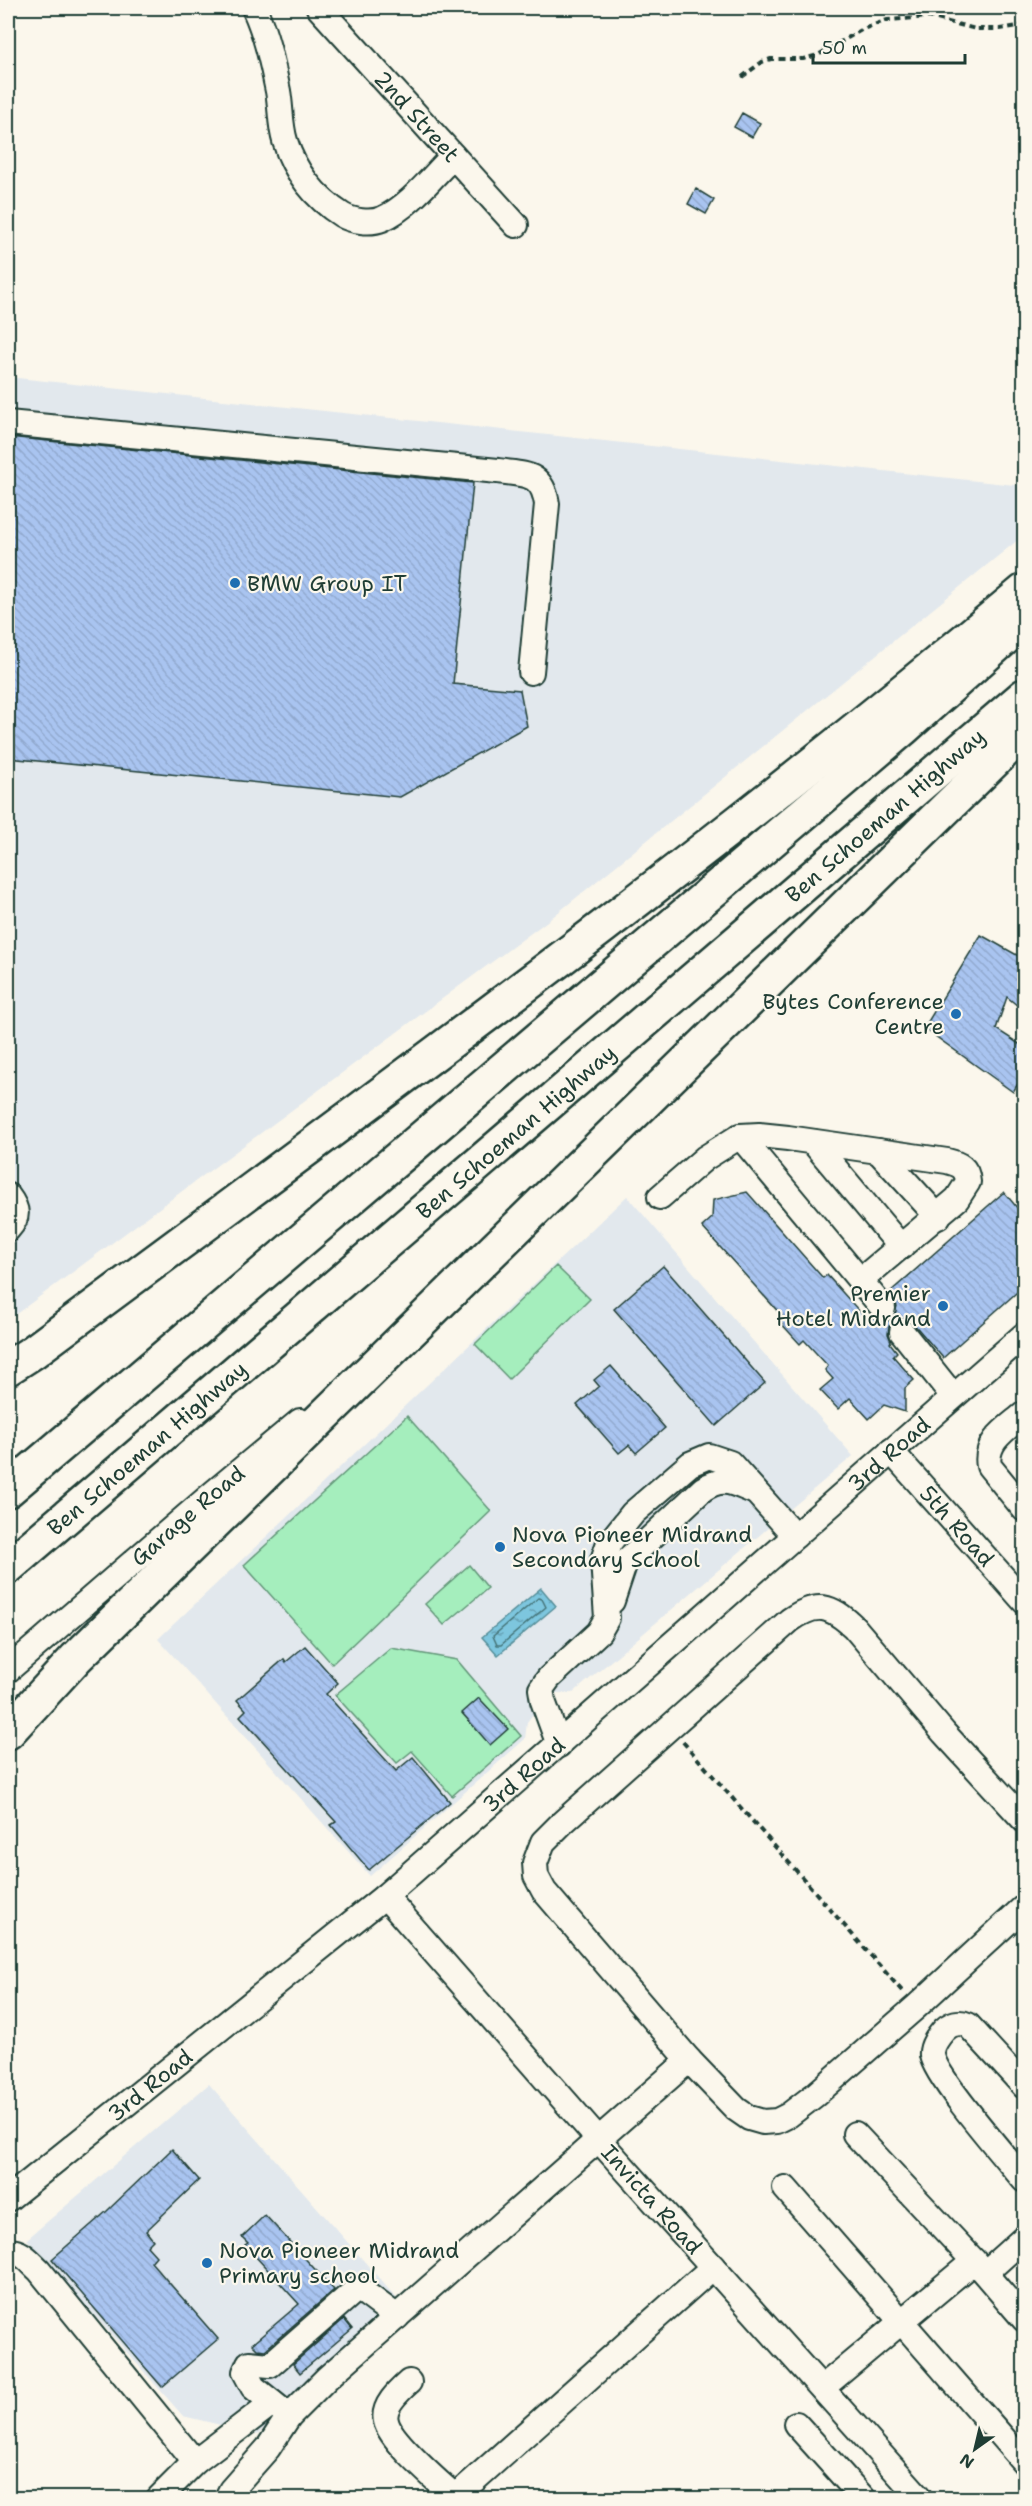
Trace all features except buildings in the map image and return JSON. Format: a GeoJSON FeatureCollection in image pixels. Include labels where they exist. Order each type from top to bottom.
{"type":"FeatureCollection","features":[{"type":"Feature","properties":{"kind":"highway"},"geometry":{"type":"LineString","coordinates":[[20,1360],[595,932],[837,743],[1024,591]]}},
{"type":"Feature","properties":{"kind":"highway"},"geometry":{"type":"LineString","coordinates":[[8,1490],[903,729],[1024,621]]}},
{"type":"Feature","properties":{"kind":"highway","name":"Ben Schoeman Highway"},"geometry":{"type":"LineString","coordinates":[[8,1567],[1024,696]]}},
{"type":"Feature","properties":{"kind":"highway"},"geometry":{"type":"LineString","coordinates":[[8,1732],[76,1658],[1024,732]]}},
{"type":"Feature","properties":{"kind":"street"},"geometry":{"type":"LineString","coordinates":[[255,8],[264,30],[278,92],[285,140],[300,176],[329,207],[346,217],[366,222],[380,220],[401,207],[453,156]]}},
{"type":"Feature","properties":{"kind":"street","name":"2nd Street"},"geometry":{"type":"LineString","coordinates":[[319,8],[516,225]]}},
{"type":"Feature","properties":{"kind":"street"},"geometry":{"type":"LineString","coordinates":[[8,423],[487,470],[533,477],[544,489],[547,504],[531,672]]}},
{"type":"Feature","properties":{"kind":"street"},"geometry":{"type":"LineString","coordinates":[[660,1197],[705,1158],[740,1136],[759,1135],[878,1151],[946,1161],[965,1169],[968,1182],[957,1199],[861,1280]]}},
{"type":"Feature","properties":{"kind":"street"},"geometry":{"type":"LineString","coordinates":[[740,1136],[883,1308]]}},
{"type":"Feature","properties":{"kind":"street"},"geometry":{"type":"LineString","coordinates":[[813,1142],[901,1247]]}},
{"type":"Feature","properties":{"kind":"street"},"geometry":{"type":"LineString","coordinates":[[878,1151],[938,1217]]}},
{"type":"Feature","properties":{"kind":"street"},"geometry":{"type":"LineString","coordinates":[[8,1196],[17,1211],[16,1219],[8,1229]]}},
{"type":"Feature","properties":{"kind":"street"},"geometry":{"type":"LineString","coordinates":[[902,1332],[953,1396]]}},
{"type":"Feature","properties":{"kind":"street","name":"3rd Road"},"geometry":{"type":"LineString","coordinates":[[8,2199],[385,1896],[560,1745],[1024,1335]]}},
{"type":"Feature","properties":{"kind":"street"},"geometry":{"type":"LineString","coordinates":[[8,1376],[20,1360]]}},
{"type":"Feature","properties":{"kind":"street","name":"Garage Road"},"geometry":{"type":"LineString","coordinates":[[8,1671],[264,1449],[374,1366]]}},
{"type":"Feature","properties":{"kind":"street"},"geometry":{"type":"LineString","coordinates":[[1024,1414],[995,1439],[987,1453],[989,1466],[1024,1509]]}},
{"type":"Feature","properties":{"kind":"street","name":"5th Road"},"geometry":{"type":"LineString","coordinates":[[891,1451],[1024,1601]]}},
{"type":"Feature","properties":{"kind":"street"},"geometry":{"type":"LineString","coordinates":[[560,1745],[543,1701],[542,1689],[549,1677],[599,1632],[607,1618],[625,1562],[704,1490],[716,1481],[729,1482],[757,1493],[795,1536]]}},
{"type":"Feature","properties":{"kind":"street"},"geometry":{"type":"LineString","coordinates":[[1024,1820],[854,1627],[841,1615],[827,1608],[813,1607],[790,1620],[553,1831],[543,1842],[535,1863],[536,1876],[556,1908],[688,2060],[736,2109],[749,2118],[763,2122],[777,2121],[789,2115],[815,2095],[916,2007],[1024,1907]]}},
{"type":"Feature","properties":{"kind":"street","name":"Invicta Road"},"geometry":{"type":"LineString","coordinates":[[385,1896],[599,2140],[920,2499]]}},
{"type":"Feature","properties":{"kind":"street"},"geometry":{"type":"LineString","coordinates":[[1024,2086],[968,2025],[956,2023],[946,2028],[934,2045],[932,2053],[936,2066],[1024,2180]]}},
{"type":"Feature","properties":{"kind":"street"},"geometry":{"type":"LineString","coordinates":[[159,2499],[195,2462],[281,2410],[327,2378],[688,2060]]}},
{"type":"Feature","properties":{"kind":"street"},"geometry":{"type":"LineString","coordinates":[[855,2134],[980,2267],[1024,2319]]}},
{"type":"Feature","properties":{"kind":"street"},"geometry":{"type":"LineString","coordinates":[[785,2188],[904,2321],[1024,2462]]}},
{"type":"Feature","properties":{"kind":"street"},"geometry":{"type":"LineString","coordinates":[[822,2388],[904,2321],[1024,2238]]}},
{"type":"Feature","properties":{"kind":"street"},"geometry":{"type":"LineString","coordinates":[[8,2252],[23,2254],[39,2270],[195,2462]]}},
{"type":"Feature","properties":{"kind":"street"},"geometry":{"type":"LineString","coordinates":[[409,2382],[387,2408],[385,2420],[393,2436],[455,2498],[713,2267]]}},
{"type":"Feature","properties":{"kind":"street"},"geometry":{"type":"LineString","coordinates":[[281,2410],[247,2378],[245,2372],[249,2363],[270,2365],[358,2288],[365,2290],[397,2317]]}},
{"type":"Feature","properties":{"kind":"street"},"geometry":{"type":"LineString","coordinates":[[227,2499],[231,2490],[268,2448],[281,2410]]}},
{"type":"Feature","properties":{"kind":"street"},"geometry":{"type":"LineString","coordinates":[[796,2424],[863,2499]]}},
{"type":"Feature","properties":{"kind":"path"},"geometry":{"type":"LineString","coordinates":[[742,77],[762,62],[771,59],[803,59],[818,55],[863,28],[887,20],[928,17],[976,28],[1000,29],[1024,25]]}},
{"type":"Feature","properties":{"kind":"path"},"geometry":{"type":"LineString","coordinates":[[671,1727],[916,2007]]}},
{"type":"Feature","properties":{"kind":"shaded area"},"geometry":{"type":"Polygon","coordinates":[[[8,377],[1024,486],[1024,535],[550,919],[8,1320],[8,377]]]}},
{"type":"Feature","properties":{"kind":"shaded area","name":"Nova Pioneer Midrand Secondary School"},"geometry":{"type":"Polygon","coordinates":[[[627,1196],[853,1456],[573,1693],[554,1693],[543,1701],[527,1722],[525,1739],[370,1876],[158,1639],[627,1196]]]}},
{"type":"Feature","properties":{"kind":"shaded area","name":"Nova Pioneer Midrand Primary school"},"geometry":{"type":"Polygon","coordinates":[[[209,2084],[399,2301],[258,2434],[183,2416],[27,2239],[209,2084]]]}},
{"type":"Feature","properties":{"kind":"green space"},"geometry":{"type":"Polygon","coordinates":[[[556,1266],[590,1299],[509,1379],[475,1344],[556,1266]]]}},
{"type":"Feature","properties":{"kind":"green space"},"geometry":{"type":"Polygon","coordinates":[[[407,1416],[491,1511],[332,1664],[244,1565],[407,1416]]]}},
{"type":"Feature","properties":{"kind":"green space"},"geometry":{"type":"Polygon","coordinates":[[[469,1565],[488,1588],[444,1625],[425,1604],[469,1565]]]}},
{"type":"Feature","properties":{"kind":"green space"},"geometry":{"type":"Polygon","coordinates":[[[391,1648],[457,1660],[521,1736],[452,1796],[412,1751],[397,1763],[335,1695],[391,1648]]]}},
{"type":"Feature","properties":{"kind":"water"},"geometry":{"type":"Polygon","coordinates":[[[541,1588],[556,1606],[498,1655],[482,1637],[541,1588]]]}},
{"type":"Feature","properties":{"kind":"place","name":"BMW Group IT"},"geometry":{"type":"Point","coordinates":[235,583]}},
{"type":"Feature","properties":{"kind":"place","name":"Bytes Conference Centre"},"geometry":{"type":"Point","coordinates":[956,1014]}},
{"type":"Feature","properties":{"kind":"place","name":"Premier Hotel Midrand"},"geometry":{"type":"Point","coordinates":[943,1306]}},
{"type":"Feature","properties":{"kind":"place","name":"Nova Pioneer Midrand Secondary School"},"geometry":{"type":"Point","coordinates":[500,1547]}},
{"type":"Feature","properties":{"kind":"place","name":"Nova Pioneer Midrand Primary school"},"geometry":{"type":"Point","coordinates":[207,2263]}}]}
